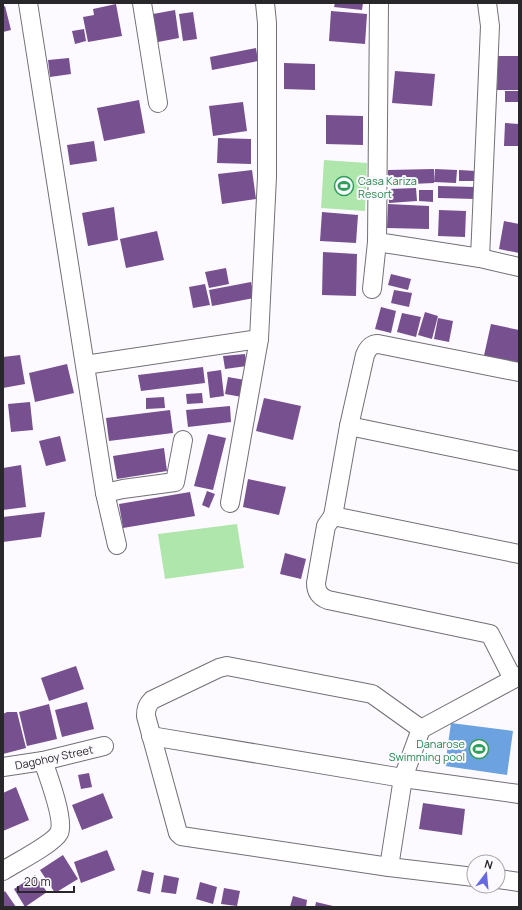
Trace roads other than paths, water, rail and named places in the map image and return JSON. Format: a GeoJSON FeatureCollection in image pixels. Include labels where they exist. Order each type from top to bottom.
{"type":"FeatureCollection","features":[{"type":"Feature","properties":{"kind":"street"},"geometry":{"type":"LineString","coordinates":[[28,3],[105,493],[117,545]]}},
{"type":"Feature","properties":{"kind":"street"},"geometry":{"type":"LineString","coordinates":[[142,3],[158,102]]}},
{"type":"Feature","properties":{"kind":"street"},"geometry":{"type":"LineString","coordinates":[[230,503],[259,339],[267,177],[267,23],[265,3]]}},
{"type":"Feature","properties":{"kind":"street"},"geometry":{"type":"LineString","coordinates":[[372,289],[377,242],[379,3]]}},
{"type":"Feature","properties":{"kind":"street"},"geometry":{"type":"LineString","coordinates":[[480,258],[490,26],[487,3]]}},
{"type":"Feature","properties":{"kind":"street"},"geometry":{"type":"LineString","coordinates":[[377,242],[480,258],[519,267]]}},
{"type":"Feature","properties":{"kind":"street"},"geometry":{"type":"LineString","coordinates":[[85,365],[259,339]]}},
{"type":"Feature","properties":{"kind":"street"},"geometry":{"type":"LineString","coordinates":[[389,867],[403,778],[421,729],[516,678],[490,634],[336,602],[322,597],[317,592],[316,583],[326,526],[333,516],[365,355],[370,346],[378,344],[519,372]]}},
{"type":"Feature","properties":{"kind":"street"},"geometry":{"type":"LineString","coordinates":[[350,426],[519,461]]}},
{"type":"Feature","properties":{"kind":"street"},"geometry":{"type":"LineString","coordinates":[[105,493],[175,482],[183,440]]}},
{"type":"Feature","properties":{"kind":"street"},"geometry":{"type":"LineString","coordinates":[[333,516],[519,554]]}},
{"type":"Feature","properties":{"kind":"street"},"geometry":{"type":"LineString","coordinates":[[421,729],[372,694],[227,666],[219,668],[152,700],[148,704],[146,710],[151,736],[178,833],[181,836],[389,867],[466,876]]}},
{"type":"Feature","properties":{"kind":"street"},"geometry":{"type":"LineString","coordinates":[[151,736],[403,778],[519,794]]}},
{"type":"Feature","properties":{"kind":"street","name":"Dagohoy Street"},"geometry":{"type":"LineString","coordinates":[[4,766],[43,761],[104,746]]}},
{"type":"Feature","properties":{"kind":"street"},"geometry":{"type":"LineString","coordinates":[[3,871],[51,842],[59,832],[61,820],[43,761]]}},
{"type":"Feature","properties":{"kind":"street"},"geometry":{"type":"LineString","coordinates":[[506,880],[519,882]]}},
{"type":"Feature","properties":{"kind":"water","name":"Danarose Swimming pool"},"geometry":{"type":"Polygon","coordinates":[[[451,723],[513,731],[507,775],[445,766],[451,723]]]}},
{"type":"Feature","properties":{"kind":"place","name":"Casa Kariza Resort"},"geometry":{"type":"Point","coordinates":[344,186]}},
{"type":"Feature","properties":{"kind":"place","name":"Danarose Swimming pool"},"geometry":{"type":"Point","coordinates":[479,749]}}]}
